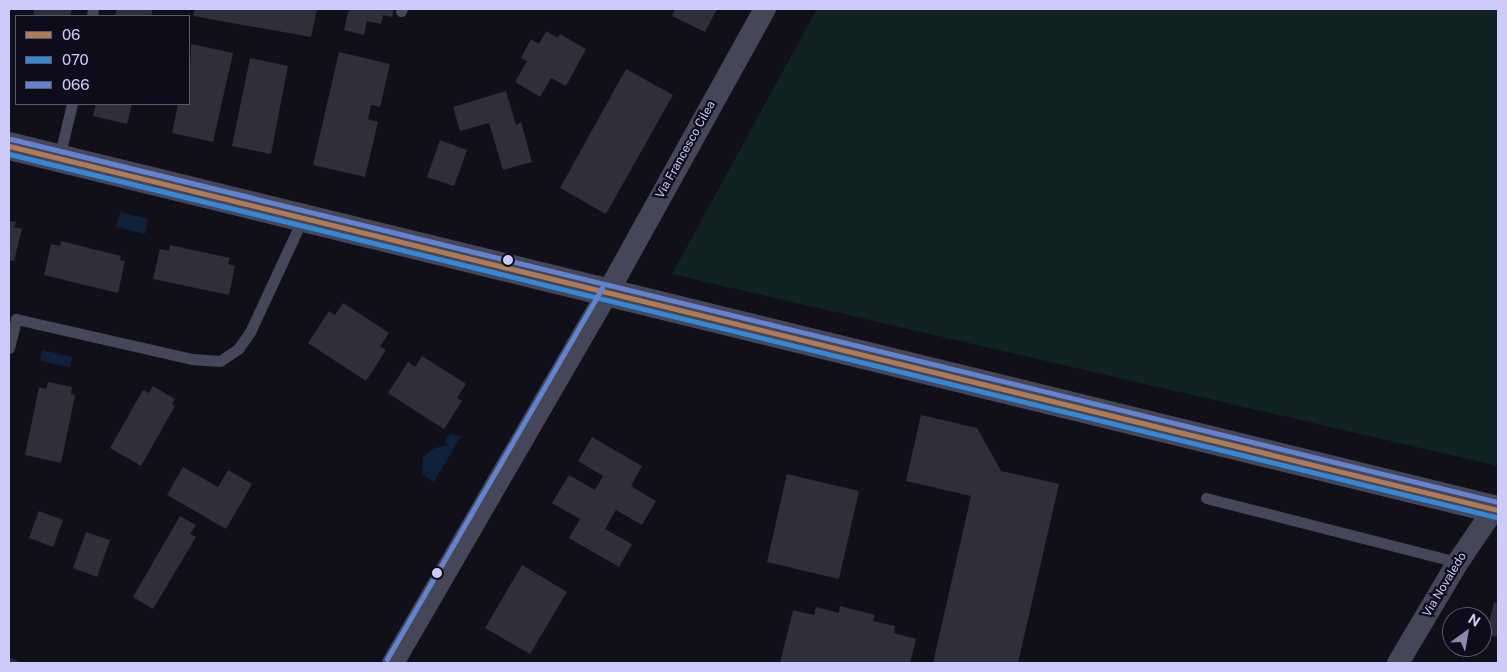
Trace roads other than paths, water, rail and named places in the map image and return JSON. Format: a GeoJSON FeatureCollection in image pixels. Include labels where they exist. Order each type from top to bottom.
{"type":"FeatureCollection","features":[{"type":"Feature","properties":{"kind":"street","name":"Via Francesco Cilea"},"geometry":{"type":"LineString","coordinates":[[393,663],[608,292],[765,9]]}},
{"type":"Feature","properties":{"kind":"street"},"geometry":{"type":"LineString","coordinates":[[9,146],[1496,510]]}},
{"type":"Feature","properties":{"kind":"street","name":"Via Novaledo"},"geometry":{"type":"LineString","coordinates":[[1398,663],[1458,562],[1496,510]]}},
{"type":"Feature","properties":{"kind":"lane"},"geometry":{"type":"LineString","coordinates":[[59,158],[72,105]]}},
{"type":"Feature","properties":{"kind":"lane"},"geometry":{"type":"LineString","coordinates":[[9,348],[16,320],[192,359],[220,361],[238,349],[250,332],[303,218]]}},
{"type":"Feature","properties":{"kind":"lane"},"geometry":{"type":"LineString","coordinates":[[1206,498],[1458,562]]}},
{"type":"Feature","properties":{"kind":"water"},"geometry":{"type":"Polygon","coordinates":[[[120,212],[148,219],[145,234],[116,227],[120,212]]]}},
{"type":"Feature","properties":{"kind":"water"},"geometry":{"type":"Polygon","coordinates":[[[42,350],[72,357],[70,367],[40,361],[42,350]]]}},
{"type":"Feature","properties":{"kind":"water"},"geometry":{"type":"Polygon","coordinates":[[[450,434],[461,436],[434,482],[422,474],[423,457],[435,448],[448,445],[445,441],[450,434]]]}}]}
